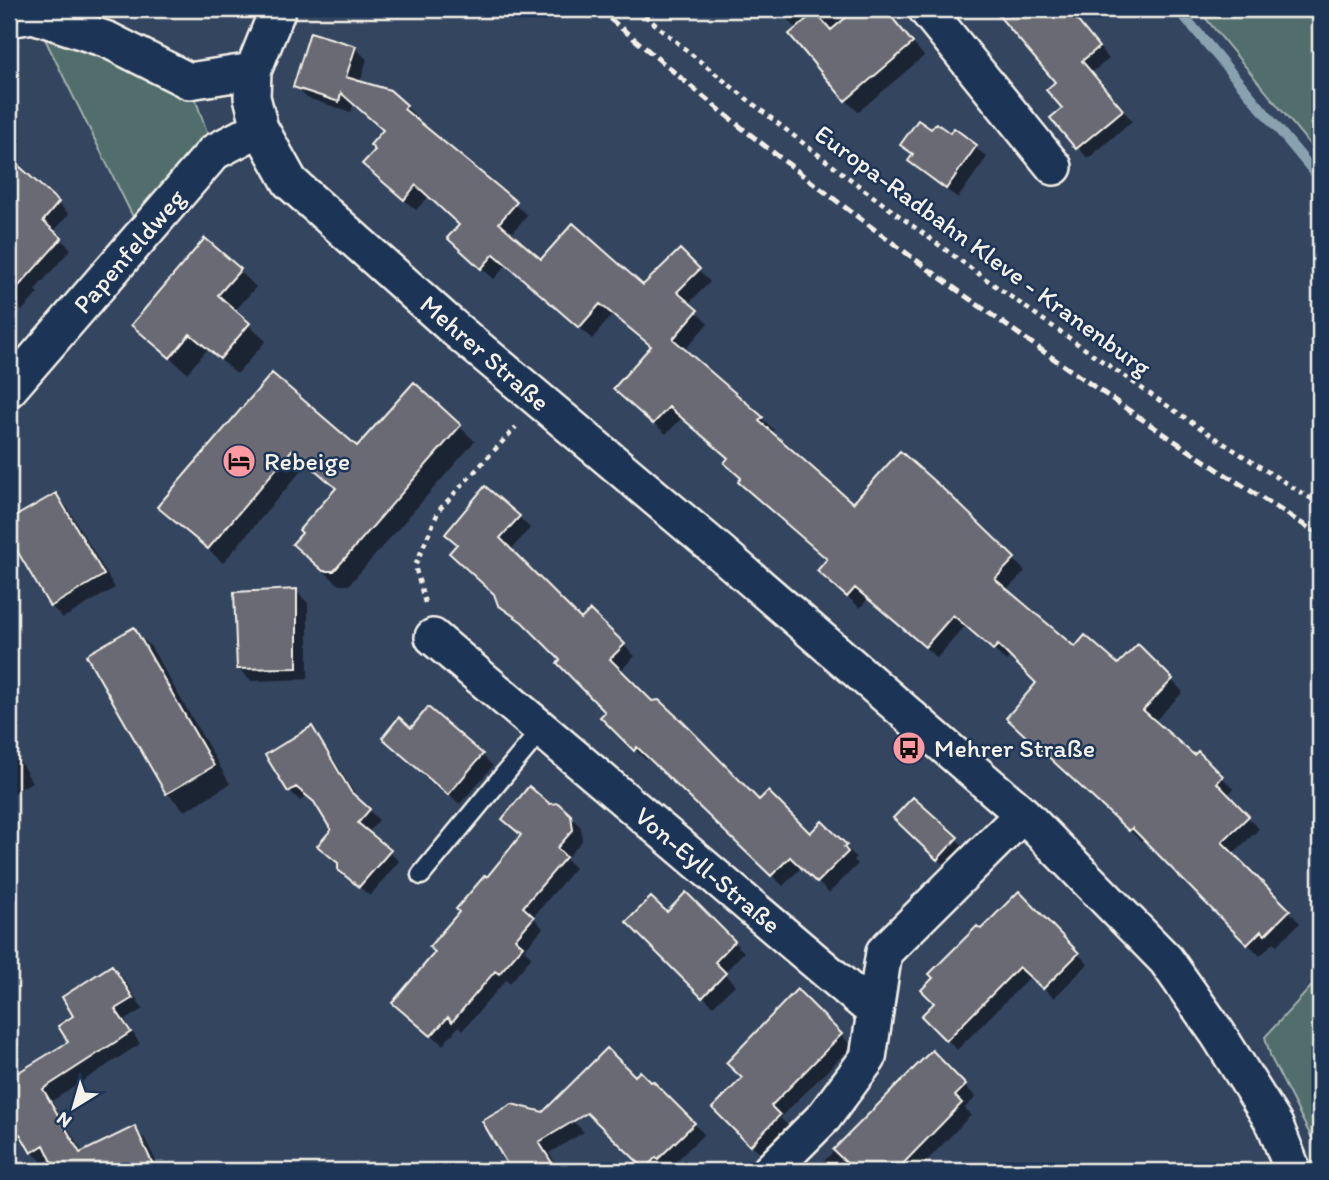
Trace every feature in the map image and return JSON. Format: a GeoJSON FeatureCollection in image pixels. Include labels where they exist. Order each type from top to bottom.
{"type":"FeatureCollection","features":[{"type":"Feature","properties":{"kind":"street","name":"Mehrer Straße"},"geometry":{"type":"LineString","coordinates":[[278,9],[253,71],[252,97],[260,128],[290,182],[449,324],[721,553],[1023,814],[1166,960],[1218,1034],[1275,1125],[1293,1171]]}},
{"type":"Feature","properties":{"kind":"street"},"geometry":{"type":"LineString","coordinates":[[926,9],[1054,167]]}},
{"type":"Feature","properties":{"kind":"street"},"geometry":{"type":"LineString","coordinates":[[9,19],[33,15],[108,40],[188,81],[253,71]]}},
{"type":"Feature","properties":{"kind":"street","name":"Papenfeldweg"},"geometry":{"type":"LineString","coordinates":[[9,389],[214,152],[260,128]]}},
{"type":"Feature","properties":{"kind":"street","name":"Von-Eyll-Straße"},"geometry":{"type":"LineString","coordinates":[[433,637],[875,1012]]}},
{"type":"Feature","properties":{"kind":"street"},"geometry":{"type":"LineString","coordinates":[[770,1171],[824,1117],[868,1058],[884,952],[1023,814]]}},
{"type":"Feature","properties":{"kind":"lane"},"geometry":{"type":"LineString","coordinates":[[421,875],[542,729]]}},
{"type":"Feature","properties":{"kind":"path","name":"Europa-Radbahn Kleve - Kranenburg"},"geometry":{"type":"LineString","coordinates":[[637,9],[815,154],[933,243],[1160,402],[1320,504]]}},
{"type":"Feature","properties":{"kind":"path"},"geometry":{"type":"LineString","coordinates":[[433,637],[415,566],[439,510],[540,401]]}},
{"type":"Feature","properties":{"kind":"green space"},"geometry":{"type":"Polygon","coordinates":[[[1198,9],[1320,9],[1320,157],[1198,9]]]}},
{"type":"Feature","properties":{"kind":"green space"},"geometry":{"type":"Polygon","coordinates":[[[33,15],[189,81],[214,152],[142,235],[33,15]]]}},
{"type":"Feature","properties":{"kind":"green space"},"geometry":{"type":"Polygon","coordinates":[[[1320,977],[1320,1154],[1271,1058],[1265,1037],[1320,977]]]}},
{"type":"Feature","properties":{"kind":"building"},"geometry":{"type":"Polygon","coordinates":[[[856,9],[885,9],[913,43],[845,101],[789,34],[815,12],[831,30],[856,9]]]}},
{"type":"Feature","properties":{"kind":"building"},"geometry":{"type":"Polygon","coordinates":[[[993,9],[1068,9],[1099,47],[1082,61],[1123,110],[1076,149],[1050,118],[1062,108],[1046,90],[1055,82],[993,9]]]}},
{"type":"Feature","properties":{"kind":"building"},"geometry":{"type":"Polygon","coordinates":[[[310,32],[356,46],[346,77],[390,90],[407,105],[404,109],[517,202],[499,223],[541,259],[573,223],[643,285],[680,249],[700,269],[677,292],[698,310],[673,339],[763,417],[759,421],[853,503],[900,451],[1015,558],[995,579],[1075,647],[1085,635],[1118,664],[1138,644],[1173,679],[1143,710],[1194,755],[1198,751],[1223,776],[1217,783],[1249,816],[1222,842],[1290,910],[1265,935],[1261,931],[1247,945],[1132,828],[1129,831],[1006,718],[1036,683],[998,645],[993,650],[953,615],[925,647],[855,588],[847,597],[817,571],[827,559],[738,482],[741,478],[724,463],[728,458],[669,407],[653,424],[613,389],[651,346],[600,304],[579,328],[494,254],[481,269],[447,238],[459,225],[416,185],[404,200],[362,164],[375,150],[370,145],[383,130],[341,93],[339,102],[293,87],[310,32]]]}},
{"type":"Feature","properties":{"kind":"building"},"geometry":{"type":"Polygon","coordinates":[[[918,120],[931,129],[936,123],[950,133],[954,128],[977,145],[946,189],[908,161],[913,154],[900,145],[918,120]]]}},
{"type":"Feature","properties":{"kind":"building"},"geometry":{"type":"Polygon","coordinates":[[[9,157],[59,202],[43,221],[62,238],[9,297],[9,157]]]}},
{"type":"Feature","properties":{"kind":"building"},"geometry":{"type":"Polygon","coordinates":[[[205,238],[241,269],[218,295],[250,323],[220,359],[190,334],[170,358],[131,325],[205,238]]]}},
{"type":"Feature","properties":{"kind":"building"},"geometry":{"type":"Polygon","coordinates":[[[272,373],[357,446],[414,382],[461,425],[334,571],[323,571],[292,544],[302,533],[299,530],[336,488],[292,450],[208,549],[157,507],[272,373]]]}},
{"type":"Feature","properties":{"kind":"building"},"geometry":{"type":"Polygon","coordinates":[[[485,486],[520,516],[500,538],[581,619],[590,610],[625,644],[610,659],[652,701],[659,700],[684,723],[759,800],[768,791],[810,833],[822,821],[847,845],[844,847],[848,852],[817,883],[790,857],[771,876],[637,747],[634,751],[600,717],[605,712],[557,663],[560,660],[522,622],[498,605],[494,594],[449,553],[457,544],[445,534],[485,486]]]}},
{"type":"Feature","properties":{"kind":"building"},"geometry":{"type":"Polygon","coordinates":[[[56,493],[104,575],[50,607],[9,537],[9,520],[56,493]]]}},
{"type":"Feature","properties":{"kind":"building"},"geometry":{"type":"Polygon","coordinates":[[[297,589],[297,668],[237,669],[234,592],[297,589]]]}},
{"type":"Feature","properties":{"kind":"building"},"geometry":{"type":"Polygon","coordinates":[[[134,627],[214,766],[166,794],[86,655],[134,627]]]}},
{"type":"Feature","properties":{"kind":"building"},"geometry":{"type":"Polygon","coordinates":[[[428,707],[483,754],[448,795],[382,738],[399,717],[411,728],[428,707]]]}},
{"type":"Feature","properties":{"kind":"building"},"geometry":{"type":"Polygon","coordinates":[[[312,726],[351,792],[370,809],[358,823],[391,850],[359,887],[338,870],[338,863],[317,846],[331,830],[314,802],[296,787],[288,792],[265,755],[312,726]]]}},
{"type":"Feature","properties":{"kind":"building"},"geometry":{"type":"Polygon","coordinates":[[[529,786],[550,804],[558,803],[571,815],[573,830],[557,848],[566,857],[523,907],[534,917],[515,939],[523,946],[499,974],[495,971],[452,1022],[448,1017],[431,1036],[392,1003],[435,952],[429,947],[459,912],[456,909],[485,875],[487,877],[521,835],[502,819],[529,786]]]}},
{"type":"Feature","properties":{"kind":"building"},"geometry":{"type":"Polygon","coordinates":[[[913,797],[958,837],[937,860],[893,818],[913,797]]]}},
{"type":"Feature","properties":{"kind":"building"},"geometry":{"type":"Polygon","coordinates":[[[1019,891],[1079,953],[1043,989],[1019,967],[946,1041],[921,1016],[934,1003],[921,990],[933,978],[929,974],[977,926],[981,929],[1019,891]]]}},
{"type":"Feature","properties":{"kind":"building"},"geometry":{"type":"Polygon","coordinates":[[[686,892],[735,941],[715,962],[726,973],[702,998],[626,922],[651,897],[667,912],[686,892]]]}},
{"type":"Feature","properties":{"kind":"building"},"geometry":{"type":"Polygon","coordinates":[[[112,965],[133,998],[115,1009],[131,1032],[43,1089],[80,1153],[135,1126],[156,1171],[44,1171],[54,1166],[44,1145],[31,1153],[20,1134],[9,1140],[9,1078],[68,1042],[58,1026],[73,1016],[62,997],[112,965]]]}},
{"type":"Feature","properties":{"kind":"building"},"geometry":{"type":"Polygon","coordinates":[[[797,989],[842,1034],[771,1106],[780,1115],[750,1146],[712,1108],[742,1078],[726,1063],[797,989]]]}},
{"type":"Feature","properties":{"kind":"building"},"geometry":{"type":"Polygon","coordinates":[[[607,1048],[635,1076],[640,1071],[653,1081],[695,1123],[645,1169],[587,1113],[539,1142],[557,1171],[511,1171],[482,1121],[512,1104],[543,1112],[607,1048]]]}},
{"type":"Feature","properties":{"kind":"building"},"geometry":{"type":"Polygon","coordinates":[[[932,1050],[966,1085],[955,1096],[962,1103],[896,1171],[855,1171],[833,1150],[932,1050]]]}},
{"type":"Feature","properties":{"kind":"waterway"},"geometry":{"type":"LineString","coordinates":[[1178,9],[1320,179]]}},
{"type":"Feature","properties":{"kind":"railway"},"geometry":{"type":"LineString","coordinates":[[598,9],[752,136],[907,253],[1042,351],[1180,445],[1320,535]]}},
{"type":"Feature","properties":{"kind":"place","name":"Rebeige"},"geometry":{"type":"Point","coordinates":[239,461]}},
{"type":"Feature","properties":{"kind":"place","name":"Mehrer Straße"},"geometry":{"type":"Point","coordinates":[909,748]}}]}
